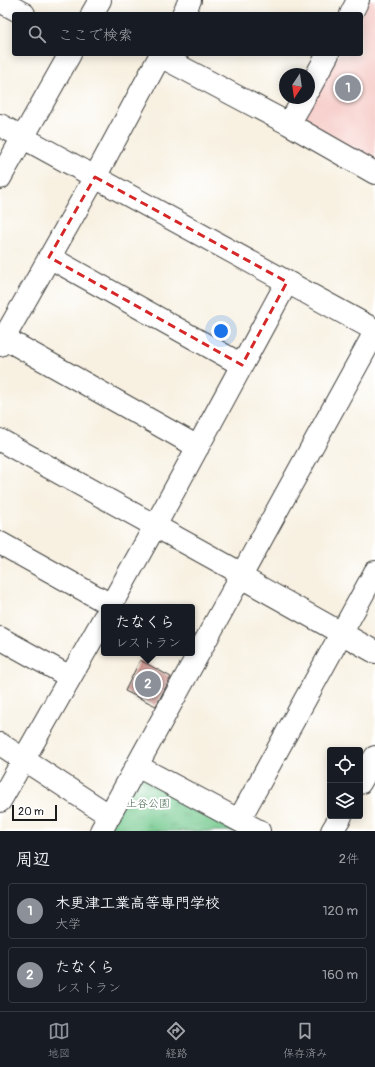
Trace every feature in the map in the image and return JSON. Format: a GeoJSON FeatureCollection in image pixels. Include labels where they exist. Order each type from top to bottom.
{"type":"FeatureCollection","features":[{"type":"Feature","properties":{"kind":"street"},"geometry":{"type":"LineString","coordinates":[[93,12],[100,0]]}},
{"type":"Feature","properties":{"kind":"street"},"geometry":{"type":"LineString","coordinates":[[184,12],[190,0]]}},
{"type":"Feature","properties":{"kind":"street"},"geometry":{"type":"LineString","coordinates":[[351,12],[358,0]]}},
{"type":"Feature","properties":{"kind":"street"},"geometry":{"type":"LineString","coordinates":[[0,1],[20,12]]}},
{"type":"Feature","properties":{"kind":"street"},"geometry":{"type":"LineString","coordinates":[[0,178],[69,56]]}},
{"type":"Feature","properties":{"kind":"street"},"geometry":{"type":"LineString","coordinates":[[160,56],[2,342],[198,447]]}},
{"type":"Feature","properties":{"kind":"street"},"geometry":{"type":"LineString","coordinates":[[163,56],[289,124],[375,174]]}},
{"type":"Feature","properties":{"kind":"street"},"geometry":{"type":"LineString","coordinates":[[315,78],[327,56]]}},
{"type":"Feature","properties":{"kind":"street"},"geometry":{"type":"LineString","coordinates":[[289,124],[301,104]]}},
{"type":"Feature","properties":{"kind":"street"},"geometry":{"type":"LineString","coordinates":[[0,125],[375,331],[105,823],[24,760],[0,744]]}},
{"type":"Feature","properties":{"kind":"street"},"geometry":{"type":"LineString","coordinates":[[49,257],[242,365]]}},
{"type":"Feature","properties":{"kind":"street"},"geometry":{"type":"LineString","coordinates":[[111,604],[287,282]]}},
{"type":"Feature","properties":{"kind":"street"},"geometry":{"type":"LineString","coordinates":[[0,440],[155,526],[375,652]]}},
{"type":"Feature","properties":{"kind":"street"},"geometry":{"type":"LineString","coordinates":[[0,543],[101,606]]}},
{"type":"Feature","properties":{"kind":"street"},"geometry":{"type":"LineString","coordinates":[[239,820],[375,572]]}},
{"type":"Feature","properties":{"kind":"street"},"geometry":{"type":"LineString","coordinates":[[0,801],[101,622]]}},
{"type":"Feature","properties":{"kind":"street"},"geometry":{"type":"LineString","coordinates":[[0,638],[70,677]]}},
{"type":"Feature","properties":{"kind":"street"},"geometry":{"type":"LineString","coordinates":[[363,778],[375,757]]}},
{"type":"Feature","properties":{"kind":"street"},"geometry":{"type":"LineString","coordinates":[[137,766],[259,831]]}},
{"type":"Feature","properties":{"kind":"street"},"geometry":{"type":"LineString","coordinates":[[332,831],[339,819]]}},
{"type":"Feature","properties":{"kind":"highlighted area"},"geometry":{"type":"Polygon","coordinates":[[[95,177],[287,282],[242,365],[49,257],[95,177]]]}},
{"type":"Feature","properties":{"kind":"shaded area"},"geometry":{"type":"Polygon","coordinates":[[[369,0],[375,0],[375,164],[302,122],[312,104],[315,104],[315,98],[338,56],[363,56],[363,12],[369,0]]]}},
{"type":"Feature","properties":{"kind":"green space","name":"上谷公園"},"geometry":{"type":"Polygon","coordinates":[[[137,766],[259,831],[100,831],[137,766]]]}},
{"type":"Feature","properties":{"kind":"building"},"geometry":{"type":"Polygon","coordinates":[[[140,660],[171,677],[156,706],[125,691],[140,660]]]}},
{"type":"Feature","properties":{"kind":"place","name":"木更津工業高等専門学校"},"geometry":{"type":"Point","coordinates":[348,88]}},
{"type":"Feature","properties":{"kind":"place","name":"たなくら"},"geometry":{"type":"Point","coordinates":[148,684]}}]}
